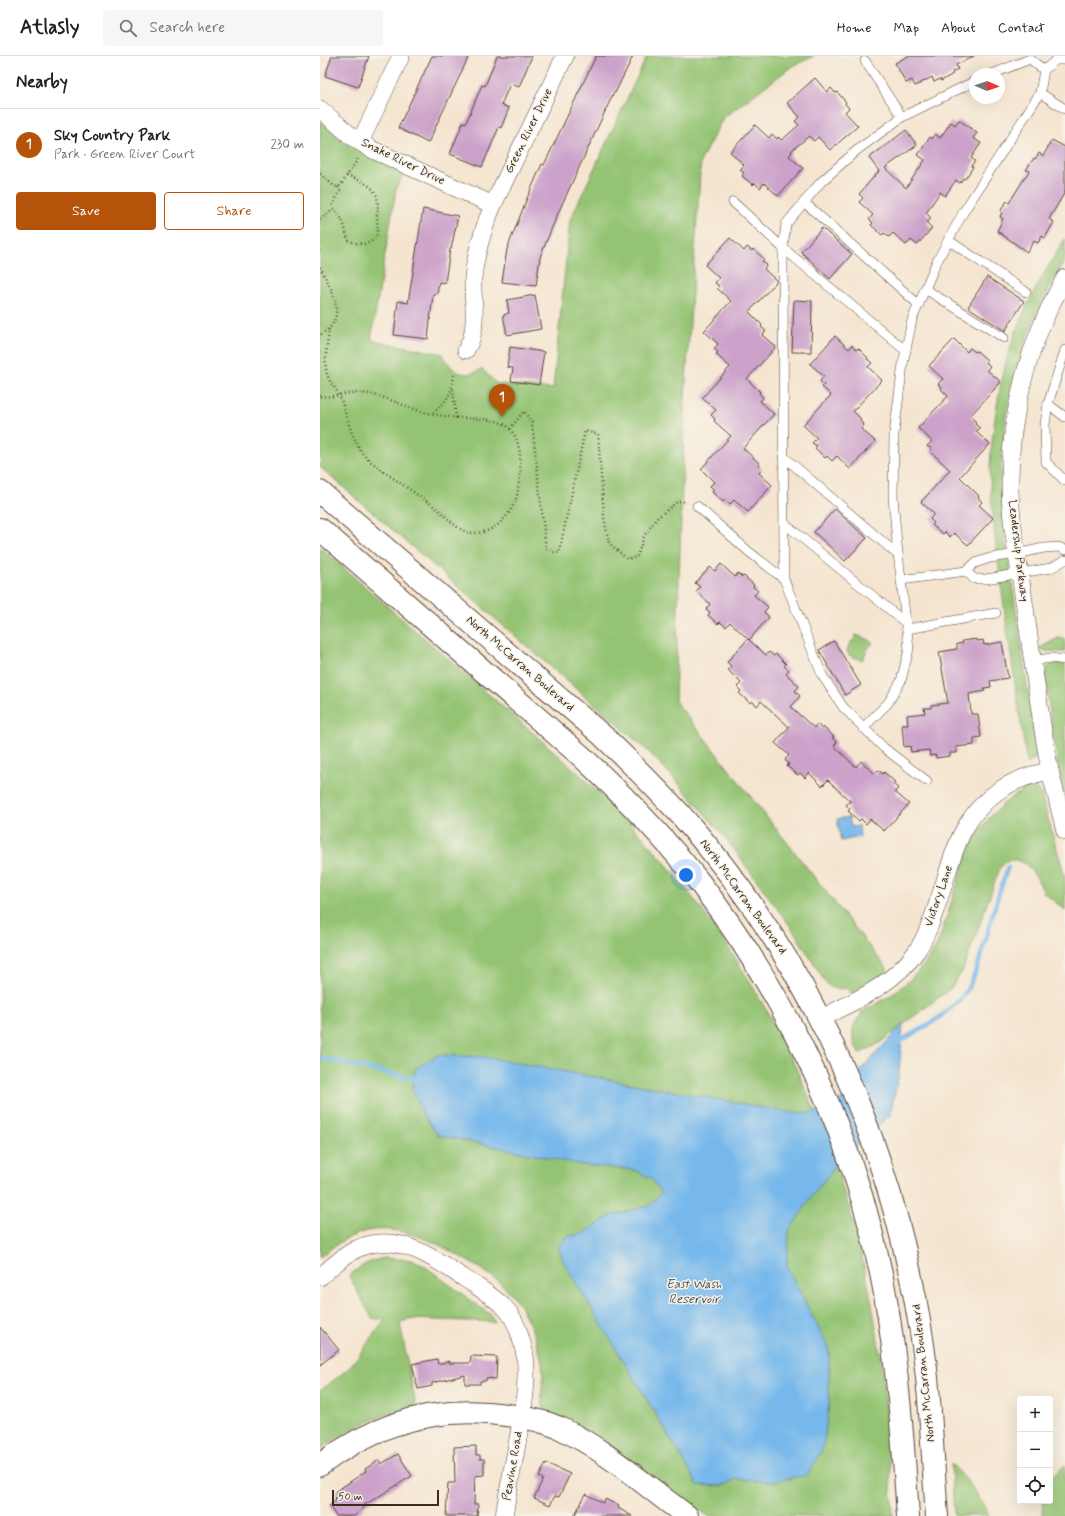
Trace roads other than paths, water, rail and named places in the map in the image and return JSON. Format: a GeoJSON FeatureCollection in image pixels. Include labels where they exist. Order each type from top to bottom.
{"type":"FeatureCollection","features":[{"type":"Feature","properties":{"kind":"main road","name":"North McCarran Boulevard"},"geometry":{"type":"LineString","coordinates":[[320,492],[603,736],[681,815],[722,865],[757,912],[790,964],[820,1019],[843,1066],[861,1110],[896,1213],[911,1274],[923,1348],[937,1516]]}},
{"type":"Feature","properties":{"kind":"main road"},"geometry":{"type":"LineString","coordinates":[[320,529],[617,789],[668,845],[699,882],[734,930],[773,992],[813,1070],[834,1119],[863,1201],[885,1293],[894,1345],[899,1391],[908,1516]]}},
{"type":"Feature","properties":{"kind":"main road"},"geometry":{"type":"LineString","coordinates":[[773,992],[797,1013],[807,1019],[820,1019]]}},
{"type":"Feature","properties":{"kind":"main road"},"geometry":{"type":"LineString","coordinates":[[795,1033],[801,1032],[811,1034],[819,1040],[843,1066]]}},
{"type":"Feature","properties":{"kind":"main road"},"geometry":{"type":"LineString","coordinates":[[320,1465],[372,1432],[413,1419],[452,1412],[486,1412],[522,1417],[558,1428],[584,1441],[687,1516]]}},
{"type":"Feature","properties":{"kind":"street"},"geometry":{"type":"LineString","coordinates":[[360,149],[401,56]]}},
{"type":"Feature","properties":{"kind":"street","name":"Green River Drive"},"geometry":{"type":"LineString","coordinates":[[466,350],[472,337],[475,322],[473,278],[477,252],[484,228],[493,205],[565,56]]}},
{"type":"Feature","properties":{"kind":"street","name":"Snake River Drive"},"geometry":{"type":"LineString","coordinates":[[320,109],[360,149],[371,149],[493,205]]}},
{"type":"Feature","properties":{"kind":"street","name":"Leadership Parkway"},"geometry":{"type":"LineString","coordinates":[[1065,278],[1050,304],[1031,352],[1020,391],[1013,426],[1010,486],[1012,516],[1032,661],[1050,771],[1065,831]]}},
{"type":"Feature","properties":{"kind":"street","name":"Victory Lane"},"geometry":{"type":"LineString","coordinates":[[820,1019],[887,982],[904,967],[916,952],[926,935],[964,828],[989,798],[1017,779],[1031,774],[1050,771]]}},
{"type":"Feature","properties":{"kind":"street","name":"Peavine Road"},"geometry":{"type":"LineString","coordinates":[[320,1277],[337,1262],[351,1252],[362,1247],[379,1242],[397,1244],[430,1257],[492,1296],[508,1311],[518,1330],[525,1354],[526,1374],[522,1417],[504,1516]]}},
{"type":"Feature","properties":{"kind":"lane"},"geometry":{"type":"LineString","coordinates":[[1005,69],[1030,58],[1044,70]]}},
{"type":"Feature","properties":{"kind":"lane"},"geometry":{"type":"LineString","coordinates":[[863,728],[888,703],[901,681],[909,649],[893,496],[894,434],[912,320],[936,263],[964,211],[1040,93],[1044,70],[1056,60],[1065,60]]}},
{"type":"Feature","properties":{"kind":"lane"},"geometry":{"type":"LineString","coordinates":[[865,61],[902,118]]}},
{"type":"Feature","properties":{"kind":"lane"},"geometry":{"type":"LineString","coordinates":[[927,781],[884,748],[843,707],[822,675],[784,579],[783,248],[786,224],[821,182],[856,151],[902,118],[969,84]]}},
{"type":"Feature","properties":{"kind":"lane"},"geometry":{"type":"LineString","coordinates":[[1040,93],[1065,109]]}},
{"type":"Feature","properties":{"kind":"lane"},"geometry":{"type":"LineString","coordinates":[[733,202],[783,248],[906,351]]}},
{"type":"Feature","properties":{"kind":"lane"},"geometry":{"type":"LineString","coordinates":[[804,202],[919,305]]}},
{"type":"Feature","properties":{"kind":"lane"},"geometry":{"type":"LineString","coordinates":[[948,240],[1026,292]]}},
{"type":"Feature","properties":{"kind":"lane"},"geometry":{"type":"LineString","coordinates":[[925,289],[1004,338]]}},
{"type":"Feature","properties":{"kind":"lane"},"geometry":{"type":"LineString","coordinates":[[1065,350],[1048,404],[1045,424],[1046,462],[1065,481]]}},
{"type":"Feature","properties":{"kind":"lane"},"geometry":{"type":"LineString","coordinates":[[1048,404],[1065,417]]}},
{"type":"Feature","properties":{"kind":"lane"},"geometry":{"type":"LineString","coordinates":[[784,456],[898,554]]}},
{"type":"Feature","properties":{"kind":"lane"},"geometry":{"type":"LineString","coordinates":[[697,506],[748,551],[784,579]]}},
{"type":"Feature","properties":{"kind":"lane"},"geometry":{"type":"LineString","coordinates":[[784,523],[907,626],[996,613]]}},
{"type":"Feature","properties":{"kind":"lane"},"geometry":{"type":"LineString","coordinates":[[901,580],[966,571],[975,563],[990,558],[1044,548],[1059,547],[1065,550]]}},
{"type":"Feature","properties":{"kind":"lane"},"geometry":{"type":"LineString","coordinates":[[966,571],[974,579],[986,580],[1051,568],[1065,560]]}},
{"type":"Feature","properties":{"kind":"lane"},"geometry":{"type":"LineString","coordinates":[[1032,661],[1051,658],[1065,660]]}},
{"type":"Feature","properties":{"kind":"water"},"geometry":{"type":"Polygon","coordinates":[[[849,817],[851,827],[859,826],[860,837],[841,841],[837,819],[849,817]]]}},
{"type":"Feature","properties":{"kind":"water","name":"East Wash Reservoir"},"geometry":{"type":"Polygon","coordinates":[[[903,1024],[899,1074],[890,1115],[836,1165],[812,1196],[789,1231],[787,1267],[829,1348],[829,1406],[823,1448],[807,1475],[770,1482],[737,1479],[721,1486],[698,1485],[564,1263],[558,1247],[568,1236],[582,1234],[610,1216],[649,1206],[661,1193],[652,1179],[635,1170],[583,1165],[438,1135],[424,1116],[412,1089],[415,1069],[438,1055],[485,1057],[787,1112],[811,1113],[840,1101],[856,1075],[903,1024]]]}},
{"type":"Feature","properties":{"kind":"waterway"},"geometry":{"type":"LineString","coordinates":[[897,1043],[948,1011],[967,990],[977,967],[1008,867]]}},
{"type":"Feature","properties":{"kind":"waterway"},"geometry":{"type":"LineString","coordinates":[[320,1058],[414,1079]]}},
{"type":"Feature","properties":{"kind":"place","name":"Sky Country Park"},"geometry":{"type":"Point","coordinates":[502,417]}}]}
